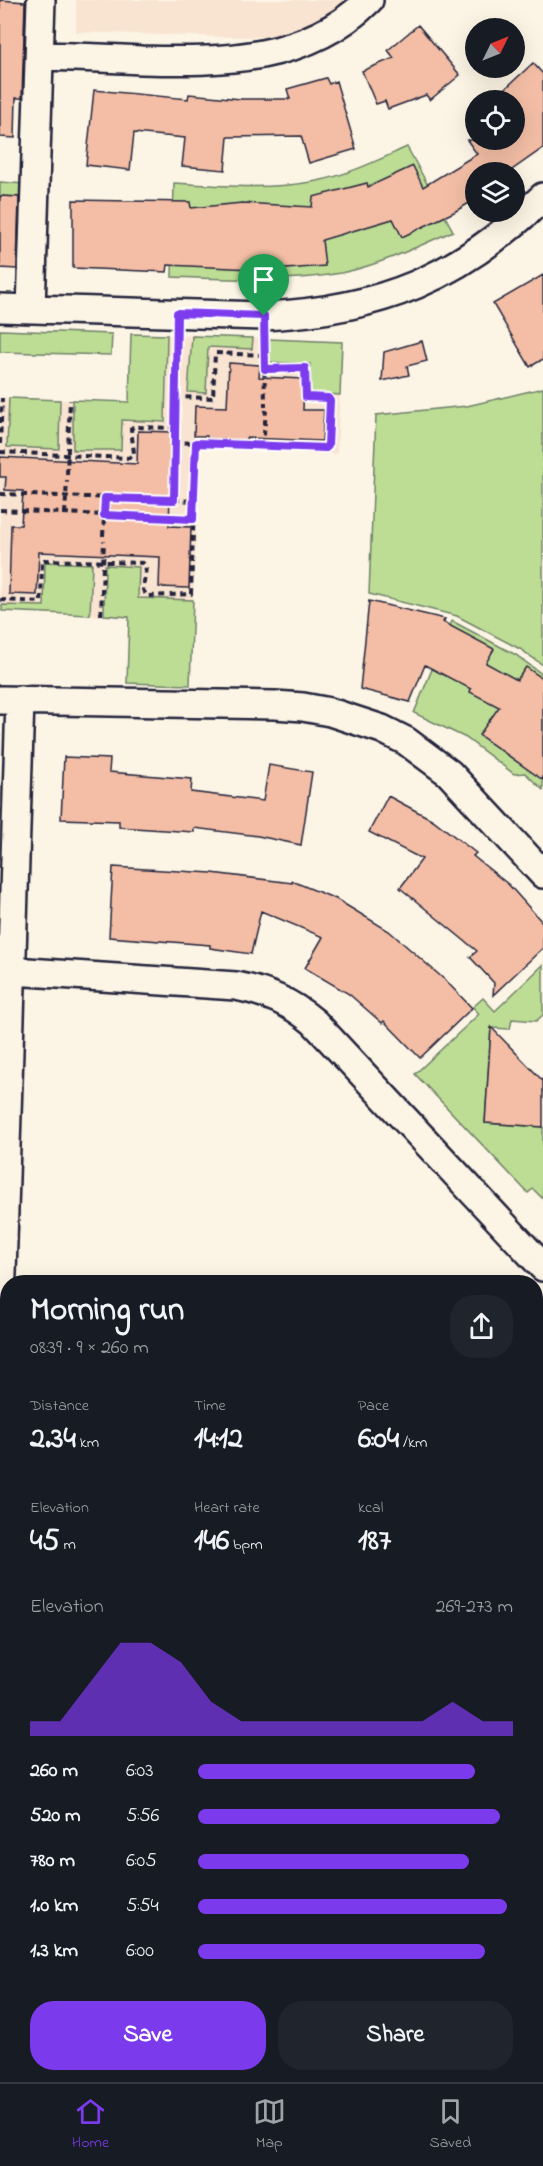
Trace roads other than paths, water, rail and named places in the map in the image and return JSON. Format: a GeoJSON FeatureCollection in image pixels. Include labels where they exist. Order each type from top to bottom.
{"type":"FeatureCollection","features":[{"type":"Feature","properties":{"kind":"street"},"geometry":{"type":"LineString","coordinates":[[31,309],[41,0]]}},
{"type":"Feature","properties":{"kind":"street"},"geometry":{"type":"LineString","coordinates":[[40,56],[195,61],[241,59],[264,54],[311,38],[355,15],[369,0]]}},
{"type":"Feature","properties":{"kind":"street"},"geometry":{"type":"LineString","coordinates":[[0,308],[264,316],[340,309],[412,287],[460,263],[488,246],[543,197]]}},
{"type":"Feature","properties":{"kind":"street"},"geometry":{"type":"LineString","coordinates":[[1,1275],[3,1156],[13,971],[8,889],[10,700],[275,705],[303,707],[357,719],[406,741],[449,772],[543,874]]}},
{"type":"Feature","properties":{"kind":"street"},"geometry":{"type":"LineString","coordinates":[[13,971],[236,986],[279,998],[314,1022],[543,1266]]}}]}
